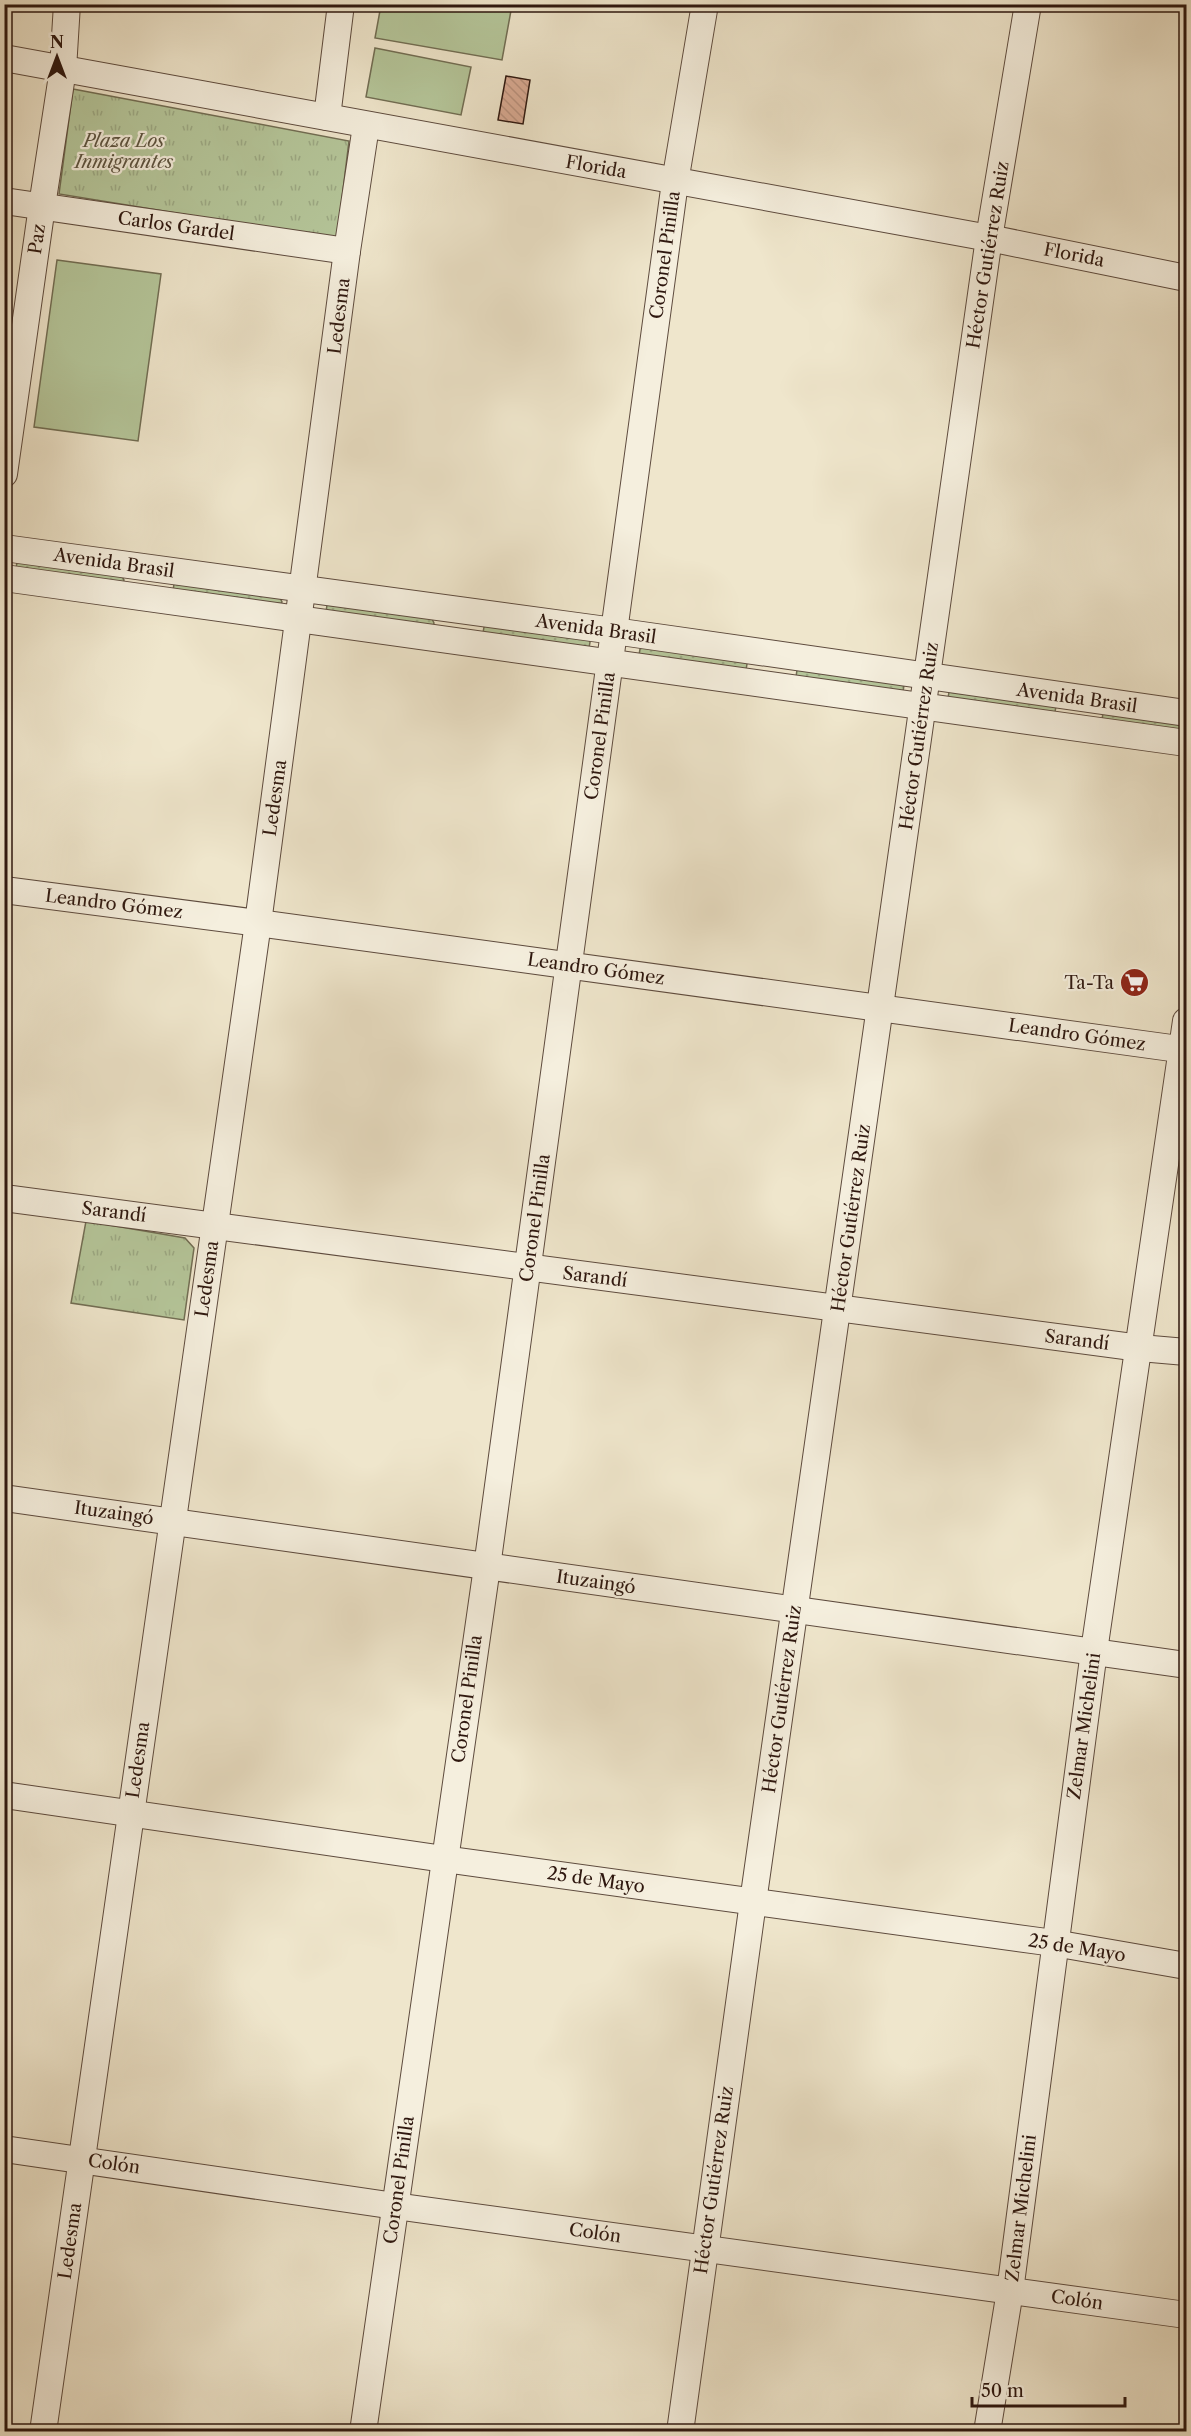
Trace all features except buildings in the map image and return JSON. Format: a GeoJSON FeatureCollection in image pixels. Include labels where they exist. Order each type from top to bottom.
{"type":"FeatureCollection","features":[{"type":"Feature","properties":{"kind":"street","name":"Paz"},"geometry":{"type":"LineString","coordinates":[[4,474],[63,69],[67,4]]}},
{"type":"Feature","properties":{"kind":"street"},"geometry":{"type":"LineString","coordinates":[[327,117],[341,4]]}},
{"type":"Feature","properties":{"kind":"street","name":"Coronel Pinilla"},"geometry":{"type":"LineString","coordinates":[[363,2432],[487,1567],[675,182],[705,4]]}},
{"type":"Feature","properties":{"kind":"street","name":"Héctor Gutiérrez Ruiz"},"geometry":{"type":"LineString","coordinates":[[680,2432],[989,238],[1028,4]]}},
{"type":"Feature","properties":{"kind":"street","name":"Florida"},"geometry":{"type":"LineString","coordinates":[[4,58],[366,126],[989,238],[1186,278]]}},
{"type":"Feature","properties":{"kind":"street","name":"Ledesma"},"geometry":{"type":"LineString","coordinates":[[43,2432],[258,923],[347,251],[366,126]]}},
{"type":"Feature","properties":{"kind":"street","name":"Carlos Gardel"},"geometry":{"type":"LineString","coordinates":[[4,201],[347,251]]}},
{"type":"Feature","properties":{"kind":"street","name":"Avenida Brasil"},"geometry":{"type":"LineString","coordinates":[[4,548],[614,631],[1186,714]]}},
{"type":"Feature","properties":{"kind":"street","name":"Avenida Brasil"},"geometry":{"type":"LineString","coordinates":[[4,578],[1186,743]]}},
{"type":"Feature","properties":{"kind":"street","name":"Leandro Gómez"},"geometry":{"type":"LineString","coordinates":[[4,890],[1184,1050]]}},
{"type":"Feature","properties":{"kind":"street","name":"Zelmar Michelini"},"geometry":{"type":"LineString","coordinates":[[987,2432],[1010,2291],[1094,1651],[1184,1050],[1186,1021]]}},
{"type":"Feature","properties":{"kind":"street","name":"Sarandí"},"geometry":{"type":"LineString","coordinates":[[4,1198],[1140,1348],[1186,1352]]}},
{"type":"Feature","properties":{"kind":"street","name":"Ituzaingó"},"geometry":{"type":"LineString","coordinates":[[4,1498],[1186,1665]]}},
{"type":"Feature","properties":{"kind":"street","name":"25 de Mayo"},"geometry":{"type":"LineString","coordinates":[[4,1795],[130,1811],[444,1859],[1054,1943],[1186,1966]]}},
{"type":"Feature","properties":{"kind":"street","name":"Colón"},"geometry":{"type":"LineString","coordinates":[[4,2149],[395,2206],[1186,2315]]}},
{"type":"Feature","properties":{"kind":"green space"},"geometry":{"type":"Polygon","coordinates":[[[381,5],[512,5],[502,60],[375,38],[381,5]]]}},
{"type":"Feature","properties":{"kind":"green space"},"geometry":{"type":"Polygon","coordinates":[[[375,48],[471,67],[461,115],[366,97],[375,48]]]}},
{"type":"Feature","properties":{"kind":"green space","name":"Plaza Los Inmigrantes"},"geometry":{"type":"Polygon","coordinates":[[[73,89],[349,141],[337,239],[59,194],[73,89]]]}},
{"type":"Feature","properties":{"kind":"green space"},"geometry":{"type":"Polygon","coordinates":[[[57,260],[161,274],[138,441],[34,427],[57,260]]]}},
{"type":"Feature","properties":{"kind":"green space"},"geometry":{"type":"Polygon","coordinates":[[[17,562],[121,574],[124,580],[123,583],[16,569],[17,562]]]}},
{"type":"Feature","properties":{"kind":"green space"},"geometry":{"type":"Polygon","coordinates":[[[174,584],[279,596],[282,602],[280,605],[173,591],[174,584]]]}},
{"type":"Feature","properties":{"kind":"green space"},"geometry":{"type":"Polygon","coordinates":[[[327,605],[431,617],[434,623],[433,626],[326,612],[327,605]]]}},
{"type":"Feature","properties":{"kind":"green space"},"geometry":{"type":"Polygon","coordinates":[[[487,625],[588,638],[589,648],[483,633],[487,625]]]}},
{"type":"Feature","properties":{"kind":"green space"},"geometry":{"type":"Polygon","coordinates":[[[644,647],[745,661],[746,670],[639,655],[640,649],[644,647]]]}},
{"type":"Feature","properties":{"kind":"green space"},"geometry":{"type":"Polygon","coordinates":[[[800,668],[904,685],[903,692],[796,677],[797,670],[800,668]]]}},
{"type":"Feature","properties":{"kind":"green space"},"geometry":{"type":"Polygon","coordinates":[[[949,692],[1056,706],[1055,712],[948,698],[949,692]]]}},
{"type":"Feature","properties":{"kind":"green space"},"geometry":{"type":"Polygon","coordinates":[[[1103,713],[1186,722],[1186,734],[1102,720],[1103,713]]]}},
{"type":"Feature","properties":{"kind":"green space"},"geometry":{"type":"Polygon","coordinates":[[[86,1221],[185,1238],[194,1248],[184,1320],[71,1303],[86,1221]]]}},
{"type":"Feature","properties":{"kind":"place","name":"Ta-Ta"},"geometry":{"type":"Point","coordinates":[1135,983]}}]}
